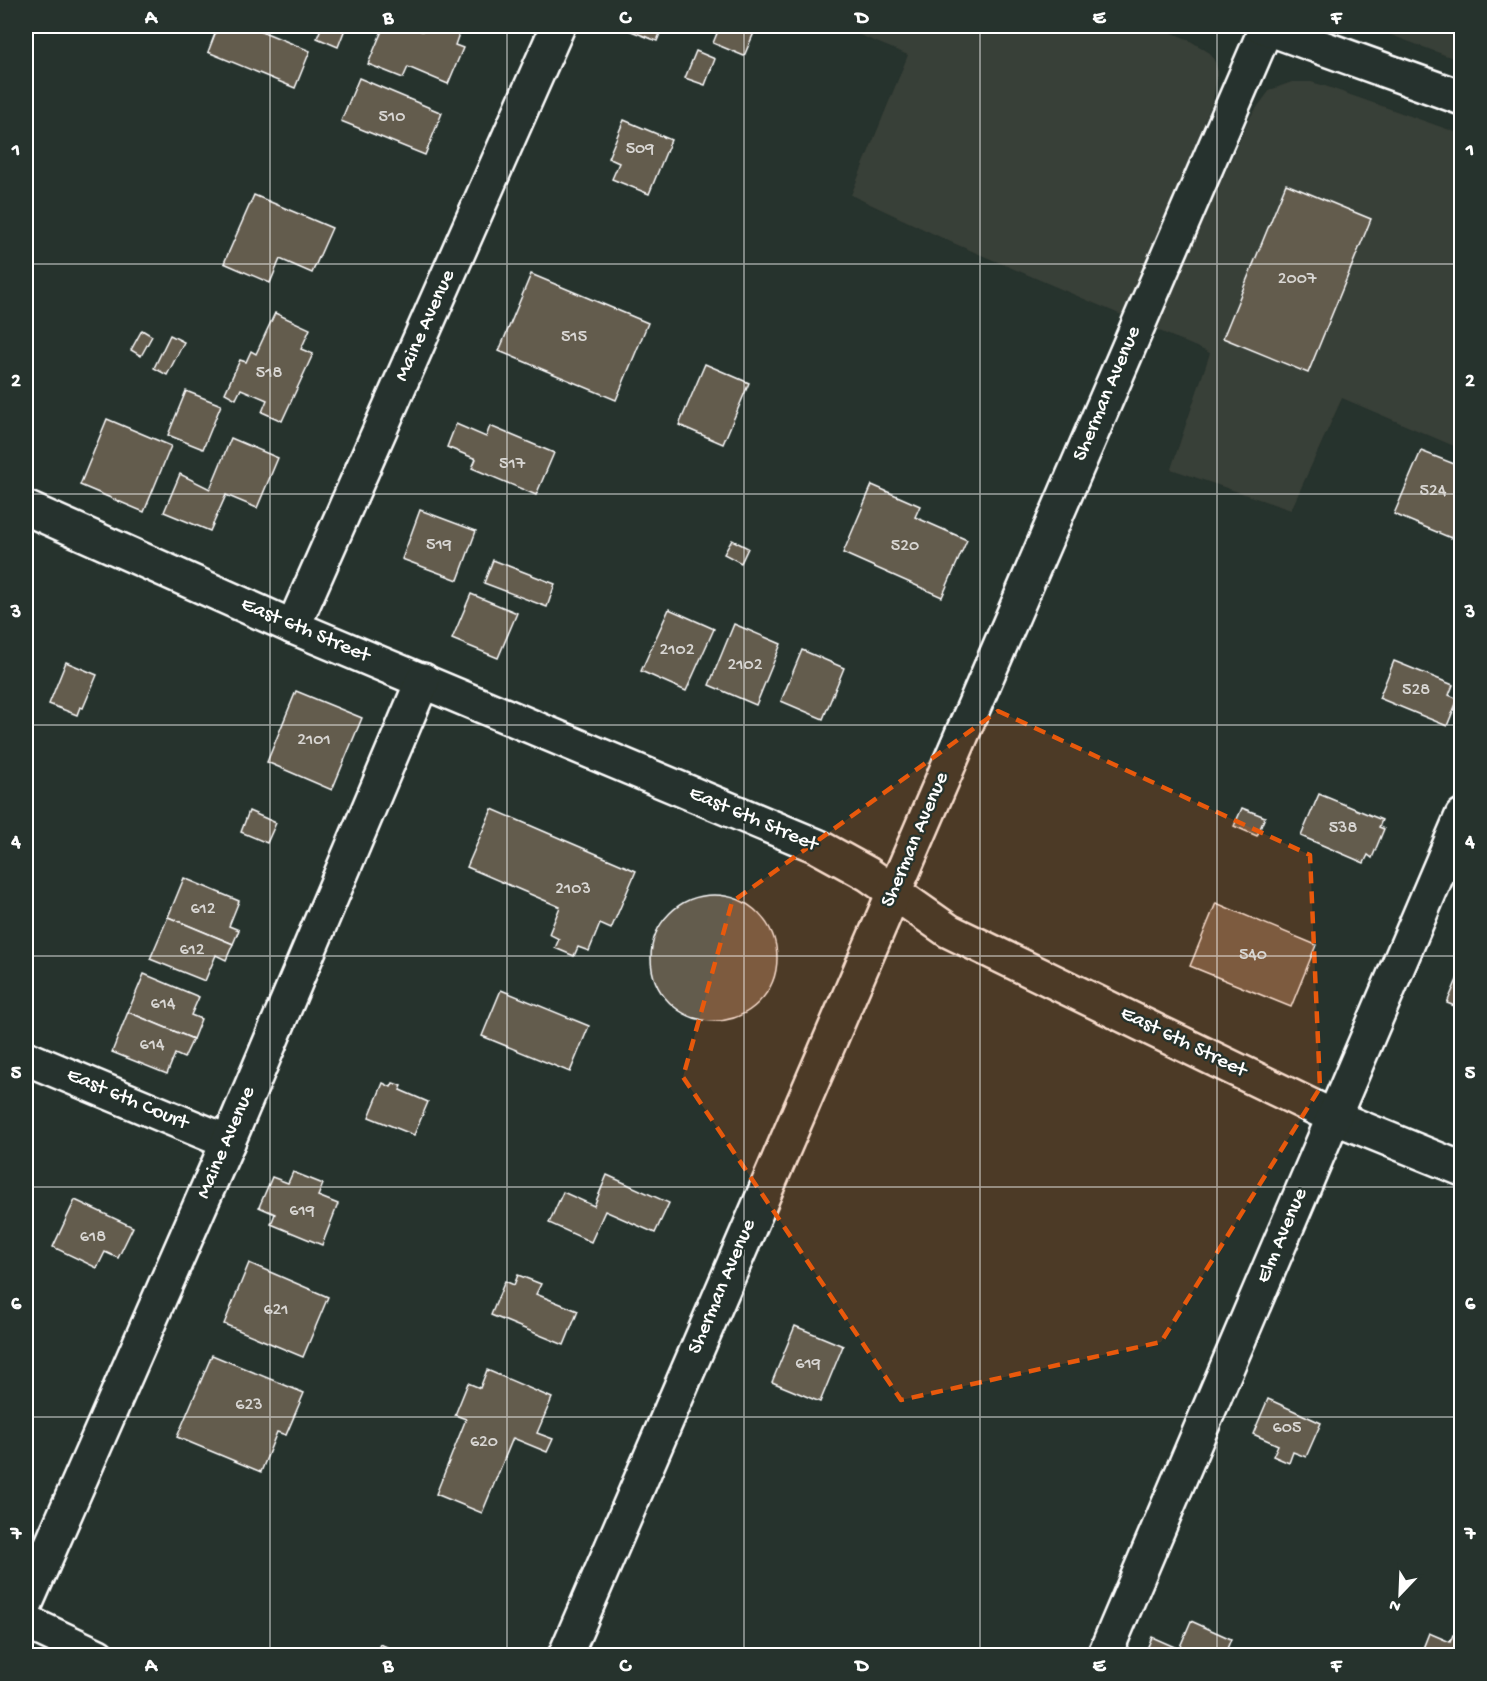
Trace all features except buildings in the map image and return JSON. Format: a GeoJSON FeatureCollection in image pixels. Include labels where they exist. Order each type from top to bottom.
{"type":"FeatureCollection","features":[{"type":"Feature","properties":{"kind":"street","name":"Maine Avenue"},"geometry":{"type":"LineString","coordinates":[[293,627],[558,26]]}},
{"type":"Feature","properties":{"kind":"street"},"geometry":{"type":"LineString","coordinates":[[1265,26],[1461,98]]}},
{"type":"Feature","properties":{"kind":"street","name":"Sherman Avenue"},"geometry":{"type":"LineString","coordinates":[[565,1656],[1265,26]]}},
{"type":"Feature","properties":{"kind":"street","name":"East 6th Street"},"geometry":{"type":"LineString","coordinates":[[26,508],[293,627],[817,846],[868,874],[949,931],[1334,1116],[1461,1169]]}},
{"type":"Feature","properties":{"kind":"street","name":"Maine Avenue"},"geometry":{"type":"LineString","coordinates":[[26,1603],[228,1142],[423,680]]}},
{"type":"Feature","properties":{"kind":"street","name":"Elm Avenue"},"geometry":{"type":"LineString","coordinates":[[1104,1656],[1461,816]]}},
{"type":"Feature","properties":{"kind":"street","name":"East 6th Court"},"geometry":{"type":"LineString","coordinates":[[26,1058],[228,1142]]}},
{"type":"Feature","properties":{"kind":"street"},"geometry":{"type":"LineString","coordinates":[[26,1622],[98,1656]]}},
{"type":"Feature","properties":{"kind":"highlighted area"},"geometry":{"type":"Polygon","coordinates":[[[998,711],[1310,855],[1320,1088],[1161,1342],[901,1400],[683,1077],[732,902],[998,711]]]}},
{"type":"Feature","properties":{"kind":"shaded area"},"geometry":{"type":"Polygon","coordinates":[[[838,26],[1156,26],[1187,39],[1210,53],[1218,72],[1213,101],[1124,316],[951,242],[851,195],[908,55],[838,26]]]}},
{"type":"Feature","properties":{"kind":"shaded area"},"geometry":{"type":"Polygon","coordinates":[[[1367,26],[1461,26],[1461,61],[1367,26]]]}},
{"type":"Feature","properties":{"kind":"shaded area"},"geometry":{"type":"Polygon","coordinates":[[[1292,82],[1311,82],[1325,86],[1461,134],[1461,449],[1342,398],[1291,510],[1171,469],[1210,353],[1155,329],[1250,117],[1270,90],[1292,82]]]}}]}
